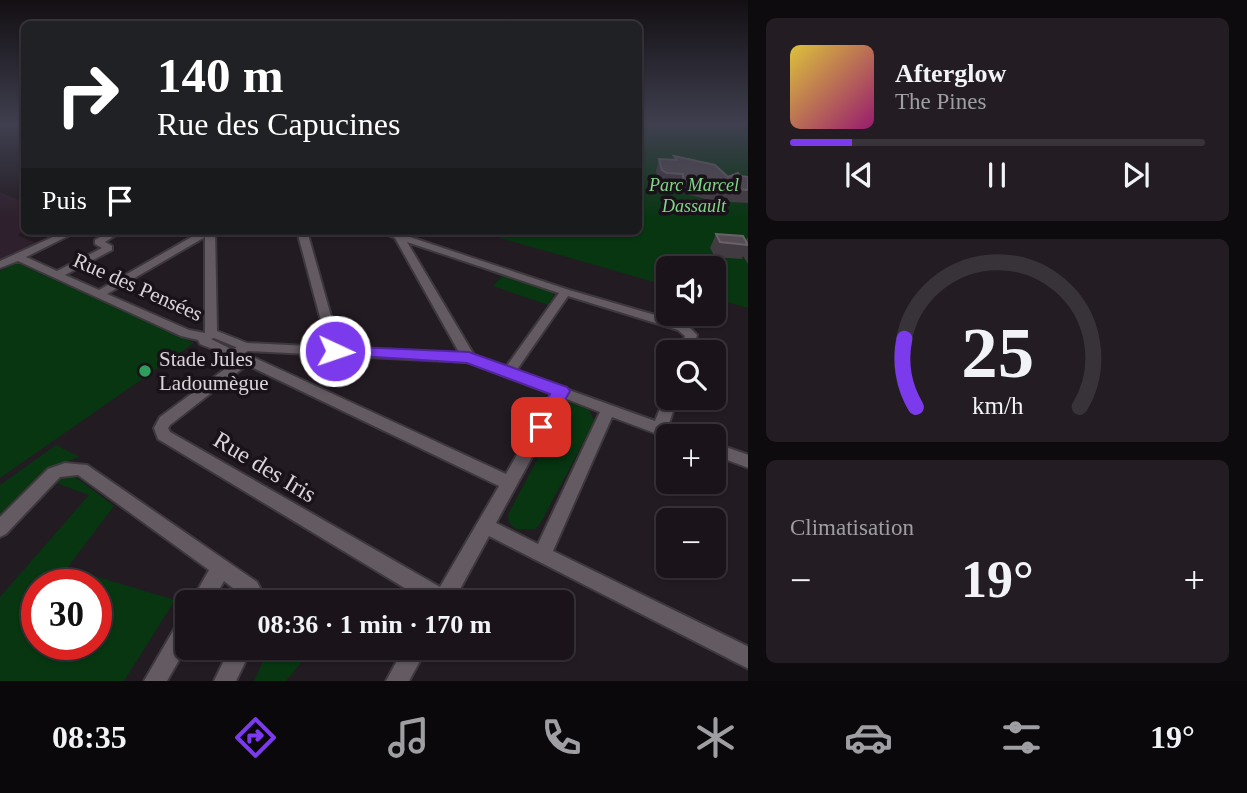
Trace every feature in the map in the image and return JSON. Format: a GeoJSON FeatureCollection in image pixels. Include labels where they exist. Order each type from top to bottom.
{"type":"FeatureCollection","features":[{"type":"Feature","properties":{"kind":"street"},"geometry":{"type":"LineString","coordinates":[[0,265],[65,235]]}},
{"type":"Feature","properties":{"kind":"street"},"geometry":{"type":"LineString","coordinates":[[109,248],[98,242],[110,235]]}},
{"type":"Feature","properties":{"kind":"street"},"geometry":{"type":"LineString","coordinates":[[99,294],[203,235]]}},
{"type":"Feature","properties":{"kind":"street"},"geometry":{"type":"LineString","coordinates":[[208,336],[210,235]]}},
{"type":"Feature","properties":{"kind":"street"},"geometry":{"type":"LineString","coordinates":[[303,235],[335,351]]}},
{"type":"Feature","properties":{"kind":"street"},"geometry":{"type":"LineString","coordinates":[[394,235],[565,292],[682,327],[691,335],[690,340]]}},
{"type":"Feature","properties":{"kind":"street"},"geometry":{"type":"LineString","coordinates":[[399,237],[469,358]]}},
{"type":"Feature","properties":{"kind":"street"},"geometry":{"type":"LineString","coordinates":[[57,275],[109,248]]}},
{"type":"Feature","properties":{"kind":"street","name":"Rue des Pensées"},"geometry":{"type":"LineString","coordinates":[[18,257],[186,333],[208,336],[205,342],[227,352],[242,353],[509,483]]}},
{"type":"Feature","properties":{"kind":"street"},"geometry":{"type":"LineString","coordinates":[[509,372],[565,292]]}},
{"type":"Feature","properties":{"kind":"street"},"geometry":{"type":"LineString","coordinates":[[242,353],[335,351],[469,358],[656,427]]}},
{"type":"Feature","properties":{"kind":"street","name":"Rue des Iris"},"geometry":{"type":"LineString","coordinates":[[242,353],[164,421],[161,428],[163,435],[424,590]]}},
{"type":"Feature","properties":{"kind":"street"},"geometry":{"type":"LineString","coordinates":[[448,590],[561,391]]}},
{"type":"Feature","properties":{"kind":"street"},"geometry":{"type":"LineString","coordinates":[[542,555],[608,409]]}},
{"type":"Feature","properties":{"kind":"street"},"geometry":{"type":"LineString","coordinates":[[726,454],[748,462]]}},
{"type":"Feature","properties":{"kind":"street"},"geometry":{"type":"LineString","coordinates":[[0,529],[50,476],[65,469],[86,471],[251,590]]}},
{"type":"Feature","properties":{"kind":"street"},"geometry":{"type":"LineString","coordinates":[[485,526],[748,659]]}},
{"type":"Feature","properties":{"kind":"street"},"geometry":{"type":"LineString","coordinates":[[208,590],[221,568]]}},
{"type":"Feature","properties":{"kind":"street"},"geometry":{"type":"LineString","coordinates":[[155,681],[175,647]]}},
{"type":"Feature","properties":{"kind":"street"},"geometry":{"type":"LineString","coordinates":[[225,681],[235,660]]}},
{"type":"Feature","properties":{"kind":"street"},"geometry":{"type":"LineString","coordinates":[[397,681],[409,660]]}},
{"type":"Feature","properties":{"kind":"shaded area"},"geometry":{"type":"Polygon","coordinates":[[[0,192],[21,201],[21,233],[17,235],[38,244],[0,262],[0,192]]]}},
{"type":"Feature","properties":{"kind":"green space","name":"Parc Marcel Dassault"},"geometry":{"type":"Polygon","coordinates":[[[642,156],[748,156],[748,308],[726,302],[726,256],[656,256],[656,283],[490,235],[642,235],[642,156]]]}},
{"type":"Feature","properties":{"kind":"green space"},"geometry":{"type":"Polygon","coordinates":[[[15,262],[194,343],[0,478],[0,271],[15,262]]]}},
{"type":"Feature","properties":{"kind":"green space"},"geometry":{"type":"Polygon","coordinates":[[[503,275],[550,291],[554,295],[548,305],[493,286],[503,275]]]}},
{"type":"Feature","properties":{"kind":"green space"},"geometry":{"type":"Polygon","coordinates":[[[570,403],[587,407],[594,419],[592,426],[540,524],[535,529],[516,529],[509,523],[508,514],[570,403]]]}},
{"type":"Feature","properties":{"kind":"green space"},"geometry":{"type":"Polygon","coordinates":[[[56,445],[80,457],[46,473],[0,516],[0,485],[56,445]]]}},
{"type":"Feature","properties":{"kind":"green space"},"geometry":{"type":"Polygon","coordinates":[[[64,476],[74,476],[114,506],[67,568],[70,569],[24,569],[89,495],[56,483],[64,476]]]}},
{"type":"Feature","properties":{"kind":"green space"},"geometry":{"type":"Polygon","coordinates":[[[21,573],[21,660],[112,660],[112,581],[175,600],[124,681],[0,681],[0,597],[21,573]]]}},
{"type":"Feature","properties":{"kind":"green space"},"geometry":{"type":"Polygon","coordinates":[[[264,660],[303,660],[286,681],[254,681],[264,660]]]}},
{"type":"Feature","properties":{"kind":"building"},"geometry":{"type":"Polygon","coordinates":[[[674,156],[715,165],[728,177],[738,173],[748,177],[748,190],[718,188],[683,180],[683,174],[662,170],[659,159],[677,160],[674,156]]]}},
{"type":"Feature","properties":{"kind":"building"},"geometry":{"type":"Polygon","coordinates":[[[716,234],[743,236],[748,245],[720,242],[716,234]]]}},
{"type":"Feature","properties":{"kind":"place","name":"Stade Jules Ladoumègue"},"geometry":{"type":"Point","coordinates":[145,371]}},
{"type":"Feature","properties":{"kind":"route"},"geometry":{"type":"LineString","coordinates":[[335,351],[469,358],[561,391],[541,427]]}}]}
